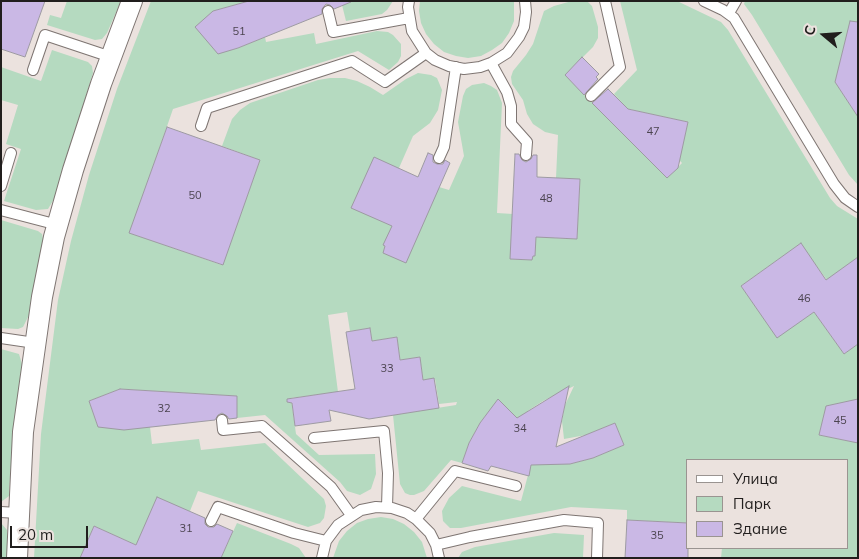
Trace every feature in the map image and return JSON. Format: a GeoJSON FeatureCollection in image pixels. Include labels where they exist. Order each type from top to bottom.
{"type":"FeatureCollection","features":[{"type":"Feature","properties":{"kind":"street"},"geometry":{"type":"LineString","coordinates":[[16,558],[10,512],[42,297],[58,225],[73,170],[132,1]]}},
{"type":"Feature","properties":{"kind":"lane"},"geometry":{"type":"LineString","coordinates":[[409,1],[409,18],[412,31],[426,53],[435,60],[449,66],[464,69],[480,67],[491,63],[507,53],[524,27],[525,1]]}},
{"type":"Feature","properties":{"kind":"lane"},"geometry":{"type":"LineString","coordinates":[[591,96],[620,67],[605,1]]}},
{"type":"Feature","properties":{"kind":"lane"},"geometry":{"type":"LineString","coordinates":[[704,1],[729,13],[834,184],[845,198],[858,206]]}},
{"type":"Feature","properties":{"kind":"lane"},"geometry":{"type":"LineString","coordinates":[[729,13],[736,1]]}},
{"type":"Feature","properties":{"kind":"lane"},"geometry":{"type":"LineString","coordinates":[[328,12],[333,32],[409,18]]}},
{"type":"Feature","properties":{"kind":"lane"},"geometry":{"type":"LineString","coordinates":[[32,70],[45,35],[111,57]]}},
{"type":"Feature","properties":{"kind":"lane"},"geometry":{"type":"LineString","coordinates":[[30,43],[40,47]]}},
{"type":"Feature","properties":{"kind":"lane"},"geometry":{"type":"LineString","coordinates":[[201,126],[207,108],[352,61],[385,82],[426,53]]}},
{"type":"Feature","properties":{"kind":"lane"},"geometry":{"type":"LineString","coordinates":[[491,63],[507,92],[511,106],[511,124],[527,142],[526,155]]}},
{"type":"Feature","properties":{"kind":"lane"},"geometry":{"type":"LineString","coordinates":[[439,158],[444,147],[456,67]]}},
{"type":"Feature","properties":{"kind":"lane"},"geometry":{"type":"LineString","coordinates":[[1,186],[11,153]]}},
{"type":"Feature","properties":{"kind":"lane"},"geometry":{"type":"LineString","coordinates":[[1,210],[58,225]]}},
{"type":"Feature","properties":{"kind":"lane"},"geometry":{"type":"LineString","coordinates":[[1,338],[35,343]]}},
{"type":"Feature","properties":{"kind":"lane"},"geometry":{"type":"LineString","coordinates":[[222,420],[223,430],[262,426],[331,487],[351,515]]}},
{"type":"Feature","properties":{"kind":"lane"},"geometry":{"type":"LineString","coordinates":[[314,438],[384,431],[388,473],[387,507]]}},
{"type":"Feature","properties":{"kind":"lane"},"geometry":{"type":"LineString","coordinates":[[416,520],[456,471],[516,486]]}},
{"type":"Feature","properties":{"kind":"lane"},"geometry":{"type":"LineString","coordinates":[[211,521],[218,507],[294,533],[326,541]]}},
{"type":"Feature","properties":{"kind":"lane"},"geometry":{"type":"LineString","coordinates":[[322,558],[326,541],[338,525],[351,515],[369,508],[387,507],[407,513],[430,533],[436,545],[438,558]]}},
{"type":"Feature","properties":{"kind":"lane"},"geometry":{"type":"LineString","coordinates":[[436,545],[564,520],[598,523],[597,558]]}},
{"type":"Feature","properties":{"kind":"green space"},"geometry":{"type":"Polygon","coordinates":[[[67,1],[121,1],[107,33],[102,39],[95,40],[47,25],[50,15],[61,18],[67,1]]]}},
{"type":"Feature","properties":{"kind":"green space"},"geometry":{"type":"Polygon","coordinates":[[[151,1],[249,1],[213,11],[218,53],[238,48],[265,37],[266,42],[314,33],[316,44],[377,31],[388,32],[401,44],[401,56],[398,62],[389,70],[358,51],[173,109],[130,233],[222,265],[260,160],[222,146],[232,119],[240,110],[250,103],[318,80],[330,78],[345,78],[357,81],[383,95],[418,73],[437,78],[442,90],[438,110],[430,123],[413,136],[399,168],[403,207],[384,245],[383,253],[439,187],[449,190],[464,156],[458,122],[463,96],[466,89],[472,85],[484,83],[497,90],[502,103],[497,213],[513,214],[511,259],[532,260],[534,218],[554,219],[554,238],[577,239],[580,180],[556,178],[558,135],[545,132],[533,124],[527,114],[523,100],[512,84],[511,77],[513,71],[533,44],[544,11],[572,1],[587,1],[592,6],[598,27],[598,38],[593,47],[565,75],[667,178],[682,163],[662,143],[682,147],[688,122],[628,109],[614,94],[637,70],[620,1],[677,1],[721,22],[728,30],[830,198],[837,206],[858,219],[858,257],[827,280],[800,244],[741,286],[777,337],[814,312],[844,354],[858,344],[858,400],[827,406],[819,435],[853,442],[858,441],[858,558],[721,558],[722,549],[849,549],[849,459],[686,459],[686,523],[627,520],[627,510],[571,507],[461,528],[450,528],[443,521],[442,511],[449,498],[462,486],[521,501],[531,464],[570,464],[593,458],[624,445],[615,423],[586,435],[564,439],[562,421],[565,405],[574,386],[543,401],[529,410],[519,420],[498,400],[480,423],[469,443],[462,463],[451,460],[424,491],[414,495],[405,493],[400,484],[393,415],[456,405],[457,402],[439,404],[435,379],[423,380],[420,357],[400,360],[397,337],[372,341],[370,328],[350,331],[347,312],[328,315],[338,392],[291,398],[296,434],[319,455],[375,454],[376,474],[371,489],[360,495],[347,491],[340,482],[265,415],[237,418],[237,396],[120,389],[89,401],[98,427],[150,427],[152,444],[199,439],[201,450],[265,443],[324,499],[326,506],[324,518],[320,523],[308,527],[198,491],[190,511],[136,545],[94,526],[80,558],[34,558],[41,434],[58,300],[71,241],[89,175],[117,89],[151,1]]]}},
{"type":"Feature","properties":{"kind":"green space"},"geometry":{"type":"Polygon","coordinates":[[[341,1],[393,1],[382,14],[346,21],[341,1]]]}},
{"type":"Feature","properties":{"kind":"green space"},"geometry":{"type":"Polygon","coordinates":[[[420,1],[514,1],[514,21],[502,43],[492,50],[481,56],[468,58],[456,56],[444,52],[426,34],[421,23],[420,1]]]}},
{"type":"Feature","properties":{"kind":"green space"},"geometry":{"type":"Polygon","coordinates":[[[745,1],[858,1],[858,40],[847,36],[835,82],[858,117],[858,185],[849,175],[744,4],[745,1]]]}},
{"type":"Feature","properties":{"kind":"green space"},"geometry":{"type":"Polygon","coordinates":[[[52,50],[88,62],[92,66],[93,73],[54,199],[48,209],[36,210],[4,201],[21,149],[6,144],[18,105],[1,100],[1,67],[41,81],[52,50]]]}},
{"type":"Feature","properties":{"kind":"green space"},"geometry":{"type":"Polygon","coordinates":[[[1,220],[38,231],[42,234],[43,239],[29,315],[23,327],[18,329],[1,328],[1,220]]]}},
{"type":"Feature","properties":{"kind":"green space"},"geometry":{"type":"Polygon","coordinates":[[[1,349],[19,354],[22,364],[9,496],[1,502],[1,349]]]}},
{"type":"Feature","properties":{"kind":"green space"},"geometry":{"type":"Polygon","coordinates":[[[381,517],[393,519],[404,524],[414,532],[422,542],[427,558],[333,558],[339,541],[347,531],[357,523],[381,517]]]}},
{"type":"Feature","properties":{"kind":"green space"},"geometry":{"type":"Polygon","coordinates":[[[1,523],[7,530],[7,558],[1,558],[1,523]]]}},
{"type":"Feature","properties":{"kind":"green space"},"geometry":{"type":"Polygon","coordinates":[[[237,523],[299,548],[306,558],[221,558],[237,523]]]}},
{"type":"Feature","properties":{"kind":"green space"},"geometry":{"type":"Polygon","coordinates":[[[554,533],[584,535],[583,558],[458,558],[462,552],[475,547],[554,533]]]}},
{"type":"Feature","properties":{"kind":"building"},"geometry":{"type":"Polygon","coordinates":[[[1,1],[45,1],[25,57],[1,49],[1,1]]]}},
{"type":"Feature","properties":{"kind":"building"},"geometry":{"type":"Polygon","coordinates":[[[249,1],[351,2],[334,9],[326,4],[322,9],[322,14],[238,48],[218,54],[195,27],[213,11],[249,1]]]}},
{"type":"Feature","properties":{"kind":"building"},"geometry":{"type":"Polygon","coordinates":[[[850,21],[858,22],[858,117],[835,82],[850,21]]]}},
{"type":"Feature","properties":{"kind":"building"},"geometry":{"type":"Polygon","coordinates":[[[582,57],[599,74],[596,77],[598,79],[584,95],[565,75],[582,57]]]}},
{"type":"Feature","properties":{"kind":"building"},"geometry":{"type":"Polygon","coordinates":[[[608,89],[628,109],[688,122],[678,168],[667,178],[592,103],[608,89]]]}},
{"type":"Feature","properties":{"kind":"building"},"geometry":{"type":"Polygon","coordinates":[[[167,127],[260,160],[223,265],[129,233],[167,127]]]}},
{"type":"Feature","properties":{"kind":"building"},"geometry":{"type":"Polygon","coordinates":[[[428,153],[433,155],[433,162],[437,164],[443,164],[445,160],[450,163],[406,263],[383,253],[385,246],[383,245],[392,226],[351,208],[374,157],[418,177],[428,153]]]}},
{"type":"Feature","properties":{"kind":"building"},"geometry":{"type":"Polygon","coordinates":[[[515,154],[519,154],[522,160],[526,162],[533,155],[537,155],[537,177],[580,179],[577,239],[536,237],[535,256],[533,256],[532,260],[510,259],[515,154]]]}},
{"type":"Feature","properties":{"kind":"building"},"geometry":{"type":"Polygon","coordinates":[[[801,243],[826,280],[858,257],[858,344],[844,354],[814,312],[777,338],[741,286],[801,243]]]}},
{"type":"Feature","properties":{"kind":"building"},"geometry":{"type":"Polygon","coordinates":[[[370,328],[372,341],[397,337],[400,360],[420,357],[423,380],[434,378],[439,408],[369,419],[329,410],[331,421],[295,426],[292,403],[287,402],[287,399],[355,389],[346,332],[370,328]]]}},
{"type":"Feature","properties":{"kind":"building"},"geometry":{"type":"Polygon","coordinates":[[[569,386],[556,447],[615,423],[624,445],[593,458],[570,464],[531,465],[529,476],[491,466],[488,471],[462,463],[469,443],[480,423],[498,399],[517,418],[569,386]]]}},
{"type":"Feature","properties":{"kind":"building"},"geometry":{"type":"Polygon","coordinates":[[[120,389],[237,396],[237,418],[229,419],[222,413],[215,420],[124,430],[98,427],[89,401],[120,389]]]}},
{"type":"Feature","properties":{"kind":"building"},"geometry":{"type":"Polygon","coordinates":[[[858,399],[858,443],[819,435],[826,406],[858,399]]]}},
{"type":"Feature","properties":{"kind":"building"},"geometry":{"type":"Polygon","coordinates":[[[157,497],[205,518],[205,524],[208,527],[214,527],[217,524],[233,531],[221,558],[80,558],[94,526],[136,545],[157,497]]]}},
{"type":"Feature","properties":{"kind":"building"},"geometry":{"type":"Polygon","coordinates":[[[627,520],[686,523],[688,558],[625,558],[627,520]]]}}]}
